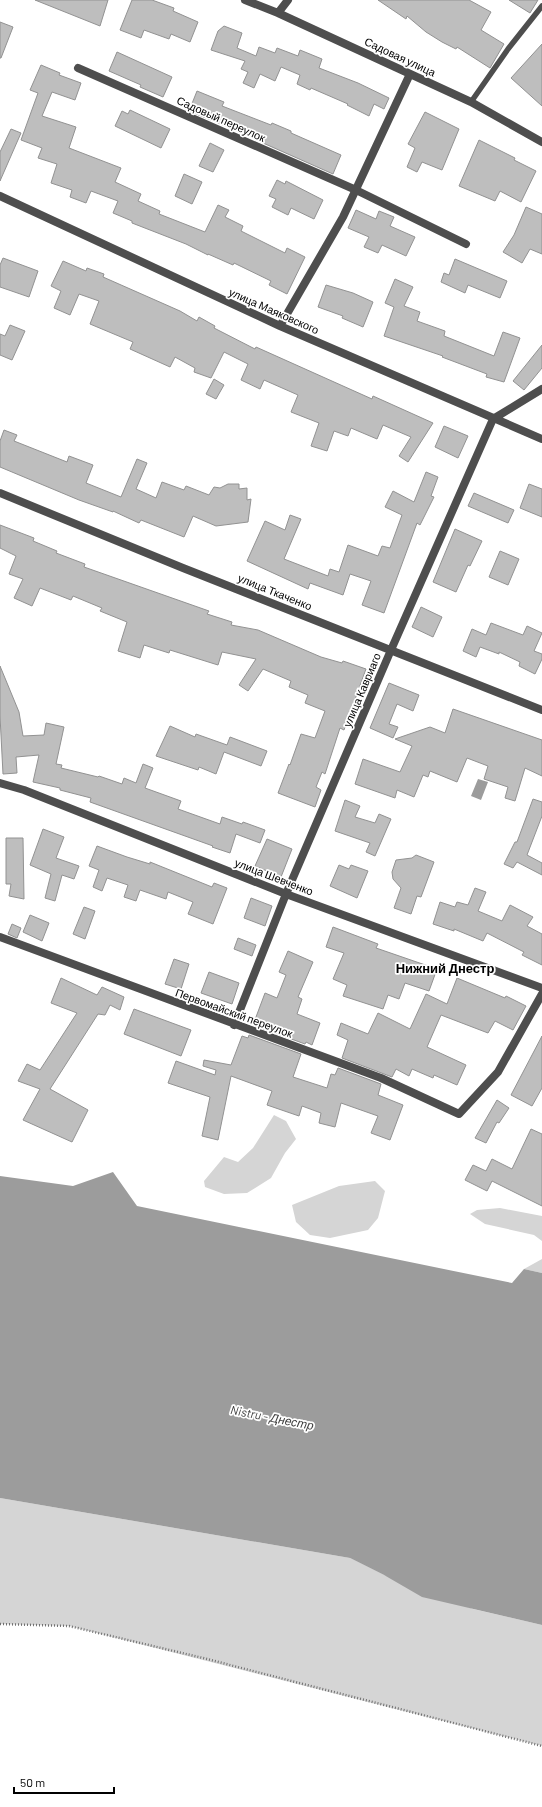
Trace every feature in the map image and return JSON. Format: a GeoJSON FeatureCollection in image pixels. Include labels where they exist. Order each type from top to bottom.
{"type":"FeatureCollection","features":[{"type":"Feature","properties":{"kind":"street","name":"Садовая улица"},"geometry":{"type":"LineString","coordinates":[[245,0],[278,13],[471,102],[542,142]]}},
{"type":"Feature","properties":{"kind":"street"},"geometry":{"type":"LineString","coordinates":[[278,13],[288,0]]}},
{"type":"Feature","properties":{"kind":"street","name":"Садовый переулок"},"geometry":{"type":"LineString","coordinates":[[78,68],[356,190],[466,244]]}},
{"type":"Feature","properties":{"kind":"street"},"geometry":{"type":"LineString","coordinates":[[280,326],[343,217],[410,74]]}},
{"type":"Feature","properties":{"kind":"street","name":"улица Маяковского"},"geometry":{"type":"LineString","coordinates":[[0,196],[280,326],[542,439]]}},
{"type":"Feature","properties":{"kind":"street"},"geometry":{"type":"LineString","coordinates":[[493,419],[542,389]]}},
{"type":"Feature","properties":{"kind":"street","name":"улица Кавриаго"},"geometry":{"type":"LineString","coordinates":[[234,1025],[286,894],[391,650],[493,419]]}},
{"type":"Feature","properties":{"kind":"street","name":"улица Ткаченко"},"geometry":{"type":"LineString","coordinates":[[0,493],[542,710]]}},
{"type":"Feature","properties":{"kind":"street","name":"улица Шевченко"},"geometry":{"type":"LineString","coordinates":[[0,782],[24,790],[286,894],[542,988]]}},
{"type":"Feature","properties":{"kind":"street","name":"Первомайский переулок"},"geometry":{"type":"LineString","coordinates":[[0,937],[234,1025],[381,1078],[459,1114],[498,1072],[542,994]]}},
{"type":"Feature","properties":{"kind":"lane"},"geometry":{"type":"LineString","coordinates":[[471,102],[508,49],[542,6]]}},
{"type":"Feature","properties":{"kind":"path"},"geometry":{"type":"LineString","coordinates":[[0,1624],[69,1626],[203,1658],[542,1746]]}},
{"type":"Feature","properties":{"kind":"shaded area"},"geometry":{"type":"Polygon","coordinates":[[[274,1115],[286,1121],[296,1139],[285,1153],[271,1178],[247,1193],[224,1194],[205,1187],[204,1181],[224,1157],[238,1162],[253,1148],[274,1115]]]}},
{"type":"Feature","properties":{"kind":"shaded area"},"geometry":{"type":"Polygon","coordinates":[[[375,1181],[385,1191],[378,1218],[368,1230],[330,1238],[310,1235],[296,1222],[292,1205],[339,1186],[375,1181]]]}},
{"type":"Feature","properties":{"kind":"shaded area"},"geometry":{"type":"Polygon","coordinates":[[[500,1208],[542,1216],[542,1241],[534,1235],[485,1224],[470,1214],[477,1210],[500,1208]]]}},
{"type":"Feature","properties":{"kind":"shaded area"},"geometry":{"type":"Polygon","coordinates":[[[542,1259],[542,1273],[524,1269],[542,1259]]]}},
{"type":"Feature","properties":{"kind":"shaded area"},"geometry":{"type":"Polygon","coordinates":[[[0,1498],[350,1558],[384,1575],[473,1609],[542,1625],[542,1746],[69,1626],[0,1624],[0,1498]]]}},
{"type":"Feature","properties":{"kind":"water"},"geometry":{"type":"Polygon","coordinates":[[[478,779],[488,782],[481,800],[471,796],[478,779]]]}},
{"type":"Feature","properties":{"kind":"water","name":"Nistru - Днестр"},"geometry":{"type":"Polygon","coordinates":[[[113,1172],[137,1206],[512,1283],[524,1269],[542,1273],[542,1625],[422,1597],[384,1575],[350,1558],[0,1498],[0,1176],[73,1186],[113,1172]]]}},
{"type":"Feature","properties":{"kind":"building"},"geometry":{"type":"Polygon","coordinates":[[[35,0],[108,0],[100,26],[35,0]]]}},
{"type":"Feature","properties":{"kind":"building"},"geometry":{"type":"Polygon","coordinates":[[[132,0],[152,0],[174,8],[173,11],[198,22],[190,42],[171,34],[169,39],[144,30],[141,38],[120,30],[132,0]]]}},
{"type":"Feature","properties":{"kind":"building"},"geometry":{"type":"Polygon","coordinates":[[[378,0],[469,0],[491,12],[481,30],[504,44],[490,68],[457,47],[456,49],[442,42],[426,32],[407,16],[406,19],[378,0]]]}},
{"type":"Feature","properties":{"kind":"building"},"geometry":{"type":"Polygon","coordinates":[[[509,0],[538,0],[530,13],[509,0]]]}},
{"type":"Feature","properties":{"kind":"building"},"geometry":{"type":"Polygon","coordinates":[[[0,22],[13,27],[1,58],[0,58],[0,22]]]}},
{"type":"Feature","properties":{"kind":"building"},"geometry":{"type":"Polygon","coordinates":[[[224,26],[242,33],[237,48],[256,56],[259,47],[275,53],[277,48],[298,56],[300,50],[322,59],[319,68],[358,83],[389,98],[384,109],[374,104],[369,116],[347,105],[348,104],[311,88],[310,90],[297,84],[300,75],[281,67],[275,81],[260,74],[254,88],[243,83],[248,72],[241,69],[245,61],[211,50],[218,31],[224,26]]]}},
{"type":"Feature","properties":{"kind":"building"},"geometry":{"type":"Polygon","coordinates":[[[542,44],[542,106],[511,78],[542,44]]]}},
{"type":"Feature","properties":{"kind":"building"},"geometry":{"type":"Polygon","coordinates":[[[117,52],[172,77],[163,97],[140,87],[141,85],[109,71],[117,52]]]}},
{"type":"Feature","properties":{"kind":"building"},"geometry":{"type":"Polygon","coordinates":[[[41,65],[60,73],[59,75],[81,83],[75,100],[52,92],[42,116],[76,127],[69,148],[121,168],[115,182],[141,194],[138,201],[160,211],[159,214],[205,232],[218,205],[229,210],[225,217],[243,226],[241,231],[285,253],[287,248],[305,257],[287,294],[269,285],[271,281],[234,263],[233,265],[208,255],[186,244],[132,223],[132,221],[113,213],[118,201],[91,191],[86,203],[70,197],[72,190],[51,183],[57,164],[38,158],[42,148],[21,140],[38,93],[30,90],[41,65]]]}},
{"type":"Feature","properties":{"kind":"building"},"geometry":{"type":"Polygon","coordinates":[[[197,91],[224,102],[222,106],[271,125],[272,123],[341,155],[333,174],[263,143],[264,142],[189,111],[197,91]]]}},
{"type":"Feature","properties":{"kind":"building"},"geometry":{"type":"Polygon","coordinates":[[[130,110],[170,129],[161,148],[115,126],[122,111],[128,114],[130,110]]]}},
{"type":"Feature","properties":{"kind":"building"},"geometry":{"type":"Polygon","coordinates":[[[425,112],[459,129],[442,170],[422,162],[417,172],[407,167],[415,148],[408,144],[425,112]]]}},
{"type":"Feature","properties":{"kind":"building"},"geometry":{"type":"Polygon","coordinates":[[[11,129],[21,133],[0,181],[0,152],[11,129]]]}},
{"type":"Feature","properties":{"kind":"building"},"geometry":{"type":"Polygon","coordinates":[[[479,140],[515,158],[514,160],[536,171],[521,202],[500,191],[495,201],[459,186],[479,140]]]}},
{"type":"Feature","properties":{"kind":"building"},"geometry":{"type":"Polygon","coordinates":[[[210,143],[224,150],[213,172],[199,166],[210,143]]]}},
{"type":"Feature","properties":{"kind":"building"},"geometry":{"type":"Polygon","coordinates":[[[184,174],[202,182],[192,204],[175,196],[184,174]]]}},
{"type":"Feature","properties":{"kind":"building"},"geometry":{"type":"Polygon","coordinates":[[[277,180],[285,184],[286,181],[323,200],[314,219],[291,208],[288,215],[272,207],[276,199],[269,196],[277,180]]]}},
{"type":"Feature","properties":{"kind":"building"},"geometry":{"type":"Polygon","coordinates":[[[526,207],[542,214],[542,254],[530,249],[522,263],[503,252],[514,235],[526,207]]]}},
{"type":"Feature","properties":{"kind":"building"},"geometry":{"type":"Polygon","coordinates":[[[356,210],[376,219],[379,211],[394,217],[390,226],[415,237],[406,256],[382,245],[378,253],[364,247],[369,237],[348,228],[356,210]]]}},
{"type":"Feature","properties":{"kind":"building"},"geometry":{"type":"Polygon","coordinates":[[[3,258],[38,271],[29,297],[0,287],[0,265],[3,258]]]}},
{"type":"Feature","properties":{"kind":"building"},"geometry":{"type":"Polygon","coordinates":[[[455,259],[507,281],[500,298],[468,285],[465,293],[441,282],[444,273],[449,275],[455,259]]]}},
{"type":"Feature","properties":{"kind":"building"},"geometry":{"type":"Polygon","coordinates":[[[63,261],[86,271],[87,268],[104,274],[103,277],[180,311],[197,321],[199,317],[215,326],[214,328],[255,349],[256,347],[372,399],[373,396],[433,423],[408,462],[399,456],[411,437],[383,425],[377,439],[351,428],[348,436],[334,431],[327,451],[311,446],[319,423],[291,412],[298,395],[264,380],[260,389],[241,380],[248,364],[224,352],[211,378],[194,372],[195,368],[175,357],[170,367],[130,349],[133,342],[90,324],[99,301],[79,294],[70,315],[54,308],[61,291],[51,286],[63,261]]]}},
{"type":"Feature","properties":{"kind":"building"},"geometry":{"type":"Polygon","coordinates":[[[395,279],[413,287],[404,306],[420,312],[417,321],[445,331],[444,336],[494,356],[503,332],[520,338],[504,382],[486,377],[487,374],[442,357],[443,356],[384,336],[394,307],[385,303],[395,279]]]}},
{"type":"Feature","properties":{"kind":"building"},"geometry":{"type":"Polygon","coordinates":[[[326,285],[353,293],[373,302],[363,327],[342,318],[343,316],[318,307],[326,285]]]}},
{"type":"Feature","properties":{"kind":"building"},"geometry":{"type":"Polygon","coordinates":[[[10,325],[25,331],[12,360],[0,355],[0,334],[5,336],[10,325]]]}},
{"type":"Feature","properties":{"kind":"building"},"geometry":{"type":"Polygon","coordinates":[[[542,345],[542,368],[524,390],[513,381],[542,345]]]}},
{"type":"Feature","properties":{"kind":"building"},"geometry":{"type":"Polygon","coordinates":[[[214,379],[224,385],[216,399],[206,394],[214,379]]]}},
{"type":"Feature","properties":{"kind":"building"},"geometry":{"type":"Polygon","coordinates":[[[444,426],[468,436],[458,458],[435,447],[444,426]]]}},
{"type":"Feature","properties":{"kind":"building"},"geometry":{"type":"Polygon","coordinates":[[[4,430],[17,435],[14,441],[67,462],[69,456],[93,465],[86,483],[121,497],[137,459],[147,463],[136,489],[156,498],[162,482],[184,490],[186,486],[209,495],[214,487],[220,488],[228,484],[239,484],[239,489],[247,488],[247,500],[251,499],[248,522],[216,526],[193,516],[184,537],[141,520],[139,523],[113,511],[79,500],[0,467],[0,441],[4,430]]]}},
{"type":"Feature","properties":{"kind":"building"},"geometry":{"type":"Polygon","coordinates":[[[426,472],[438,477],[431,496],[434,497],[420,525],[417,523],[384,613],[362,605],[371,581],[350,574],[343,595],[310,583],[308,589],[247,561],[265,521],[285,530],[290,515],[301,519],[284,559],[328,576],[330,569],[339,572],[348,545],[378,556],[382,546],[390,548],[402,515],[385,507],[393,491],[414,502],[426,472]]]}},
{"type":"Feature","properties":{"kind":"building"},"geometry":{"type":"Polygon","coordinates":[[[529,484],[542,489],[542,517],[520,508],[529,484]]]}},
{"type":"Feature","properties":{"kind":"building"},"geometry":{"type":"Polygon","coordinates":[[[474,493],[514,510],[508,523],[468,506],[474,493]]]}},
{"type":"Feature","properties":{"kind":"building"},"geometry":{"type":"Polygon","coordinates":[[[0,525],[34,538],[33,541],[57,551],[56,553],[85,564],[84,567],[209,611],[207,614],[232,622],[231,625],[258,630],[321,657],[342,663],[343,661],[366,669],[344,730],[340,728],[325,774],[322,772],[316,787],[321,790],[315,807],[278,793],[301,734],[315,738],[325,711],[305,703],[308,695],[289,687],[291,681],[263,669],[248,691],[239,685],[256,659],[222,652],[218,665],[170,650],[169,653],[144,645],[140,658],[118,651],[127,622],[100,611],[102,608],[73,596],[71,600],[40,588],[32,606],[14,598],[23,579],[9,574],[16,556],[0,548],[0,525]]]}},
{"type":"Feature","properties":{"kind":"building"},"geometry":{"type":"Polygon","coordinates":[[[455,529],[482,541],[470,566],[468,565],[456,592],[433,582],[455,529]]]}},
{"type":"Feature","properties":{"kind":"building"},"geometry":{"type":"Polygon","coordinates":[[[500,551],[519,559],[508,585],[489,577],[500,551]]]}},
{"type":"Feature","properties":{"kind":"building"},"geometry":{"type":"Polygon","coordinates":[[[421,607],[442,617],[433,637],[412,627],[421,607]]]}},
{"type":"Feature","properties":{"kind":"building"},"geometry":{"type":"Polygon","coordinates":[[[491,623],[523,635],[527,626],[542,633],[534,651],[542,654],[542,659],[535,674],[519,666],[520,662],[499,652],[499,654],[480,647],[476,657],[463,651],[472,629],[486,635],[491,623]]]}},
{"type":"Feature","properties":{"kind":"building"},"geometry":{"type":"Polygon","coordinates":[[[0,666],[19,712],[23,736],[44,735],[46,723],[64,727],[56,764],[62,765],[61,768],[99,776],[122,784],[124,778],[136,783],[143,764],[153,768],[145,788],[181,801],[178,809],[220,824],[222,817],[242,824],[243,822],[265,830],[260,843],[236,834],[230,853],[90,802],[91,798],[60,790],[60,788],[33,782],[39,755],[16,757],[17,773],[3,774],[0,716],[0,666]]]}},
{"type":"Feature","properties":{"kind":"building"},"geometry":{"type":"Polygon","coordinates":[[[389,683],[419,695],[413,711],[397,704],[389,724],[398,727],[393,738],[370,728],[389,683]]]}},
{"type":"Feature","properties":{"kind":"building"},"geometry":{"type":"Polygon","coordinates":[[[453,709],[542,740],[542,776],[525,768],[515,801],[505,798],[508,787],[484,779],[488,766],[467,758],[457,782],[430,771],[428,777],[423,775],[414,797],[397,790],[395,798],[355,784],[363,759],[400,772],[412,746],[395,739],[430,727],[445,733],[453,709]]]}},
{"type":"Feature","properties":{"kind":"building"},"geometry":{"type":"Polygon","coordinates":[[[170,726],[195,737],[196,734],[227,745],[230,737],[267,751],[261,766],[224,752],[216,774],[199,767],[198,770],[156,756],[170,726]]]}},
{"type":"Feature","properties":{"kind":"building"},"geometry":{"type":"Polygon","coordinates":[[[533,799],[542,802],[542,816],[527,855],[542,863],[542,875],[517,862],[513,868],[504,864],[515,842],[517,842],[533,799]]]}},
{"type":"Feature","properties":{"kind":"building"},"geometry":{"type":"Polygon","coordinates":[[[345,800],[360,806],[355,817],[375,823],[379,814],[391,819],[375,856],[366,852],[370,843],[335,831],[345,800]]]}},
{"type":"Feature","properties":{"kind":"building"},"geometry":{"type":"Polygon","coordinates":[[[43,829],[64,837],[56,858],[79,866],[74,879],[62,875],[55,901],[45,898],[51,874],[30,865],[43,829]]]}},
{"type":"Feature","properties":{"kind":"building"},"geometry":{"type":"Polygon","coordinates":[[[6,838],[23,838],[24,899],[9,896],[11,884],[6,884],[6,838]]]}},
{"type":"Feature","properties":{"kind":"building"},"geometry":{"type":"Polygon","coordinates":[[[267,839],[292,849],[281,877],[255,866],[267,839]]]}},
{"type":"Feature","properties":{"kind":"building"},"geometry":{"type":"Polygon","coordinates":[[[97,846],[150,864],[150,862],[212,887],[214,883],[227,888],[213,924],[188,914],[193,902],[168,892],[166,899],[140,890],[136,901],[124,897],[128,885],[107,878],[102,891],[93,887],[99,870],[89,866],[97,846]]]}},
{"type":"Feature","properties":{"kind":"building"},"geometry":{"type":"Polygon","coordinates":[[[416,855],[434,862],[421,897],[417,896],[411,914],[394,908],[401,888],[393,879],[392,872],[396,860],[412,858],[416,855]]]}},
{"type":"Feature","properties":{"kind":"building"},"geometry":{"type":"Polygon","coordinates":[[[339,865],[349,869],[351,865],[368,871],[357,898],[330,886],[339,865]]]}},
{"type":"Feature","properties":{"kind":"building"},"geometry":{"type":"Polygon","coordinates":[[[475,888],[486,892],[478,911],[502,921],[510,905],[533,917],[527,926],[542,934],[542,965],[522,955],[524,952],[487,933],[483,941],[454,929],[454,931],[433,924],[440,902],[455,907],[457,902],[468,905],[475,888]]]}},
{"type":"Feature","properties":{"kind":"building"},"geometry":{"type":"Polygon","coordinates":[[[251,898],[272,906],[265,926],[244,918],[251,898]]]}},
{"type":"Feature","properties":{"kind":"building"},"geometry":{"type":"Polygon","coordinates":[[[84,907],[95,911],[85,939],[73,934],[84,907]]]}},
{"type":"Feature","properties":{"kind":"building"},"geometry":{"type":"Polygon","coordinates":[[[30,915],[49,923],[42,941],[23,932],[30,915]]]}},
{"type":"Feature","properties":{"kind":"building"},"geometry":{"type":"Polygon","coordinates":[[[12,924],[21,928],[17,938],[8,934],[12,924]]]}},
{"type":"Feature","properties":{"kind":"building"},"geometry":{"type":"Polygon","coordinates":[[[333,927],[378,944],[376,948],[437,969],[429,991],[405,983],[399,999],[388,995],[383,1009],[343,996],[347,985],[333,979],[344,953],[326,947],[333,927]]]}},
{"type":"Feature","properties":{"kind":"building"},"geometry":{"type":"Polygon","coordinates":[[[238,938],[256,945],[252,956],[234,949],[238,938]]]}},
{"type":"Feature","properties":{"kind":"building"},"geometry":{"type":"Polygon","coordinates":[[[288,951],[313,962],[298,997],[302,999],[297,1014],[320,1023],[312,1045],[306,1042],[305,1044],[253,1025],[265,993],[277,998],[286,975],[279,972],[288,951]]]}},
{"type":"Feature","properties":{"kind":"building"},"geometry":{"type":"Polygon","coordinates":[[[174,959],[189,964],[181,989],[165,984],[174,959]]]}},
{"type":"Feature","properties":{"kind":"building"},"geometry":{"type":"Polygon","coordinates":[[[209,972],[239,983],[232,1004],[201,993],[209,972]]]}},
{"type":"Feature","properties":{"kind":"building"},"geometry":{"type":"Polygon","coordinates":[[[61,978],[97,995],[102,987],[124,997],[120,1010],[110,1005],[105,1015],[98,1014],[50,1089],[88,1110],[72,1142],[23,1120],[40,1089],[18,1081],[27,1064],[40,1070],[77,1013],[51,1003],[61,978]]]}},
{"type":"Feature","properties":{"kind":"building"},"geometry":{"type":"Polygon","coordinates":[[[457,978],[505,998],[506,996],[526,1006],[513,1030],[495,1021],[488,1033],[441,1015],[427,1047],[466,1065],[457,1085],[434,1075],[433,1078],[412,1069],[409,1076],[396,1069],[392,1077],[342,1058],[348,1040],[337,1035],[341,1023],[368,1034],[378,1013],[410,1029],[426,994],[447,1004],[457,978]]]}},
{"type":"Feature","properties":{"kind":"building"},"geometry":{"type":"Polygon","coordinates":[[[134,1009],[191,1030],[181,1056],[124,1034],[134,1009]]]}},
{"type":"Feature","properties":{"kind":"building"},"geometry":{"type":"Polygon","coordinates":[[[249,1035],[301,1054],[293,1077],[327,1088],[331,1074],[335,1075],[338,1068],[381,1084],[378,1095],[403,1105],[390,1140],[371,1133],[378,1116],[341,1103],[335,1127],[319,1123],[321,1113],[302,1106],[299,1116],[267,1105],[272,1091],[231,1076],[218,1140],[202,1136],[210,1097],[168,1083],[176,1061],[215,1075],[216,1070],[203,1066],[204,1060],[231,1065],[242,1036],[248,1038],[249,1035]]]}},
{"type":"Feature","properties":{"kind":"building"},"geometry":{"type":"Polygon","coordinates":[[[542,1036],[542,1088],[532,1106],[511,1095],[542,1036]]]}},
{"type":"Feature","properties":{"kind":"building"},"geometry":{"type":"Polygon","coordinates":[[[497,1100],[509,1108],[499,1123],[497,1122],[486,1143],[475,1138],[497,1100]]]}},
{"type":"Feature","properties":{"kind":"building"},"geometry":{"type":"Polygon","coordinates":[[[531,1129],[542,1134],[542,1206],[492,1181],[487,1191],[465,1180],[473,1165],[486,1171],[492,1159],[512,1169],[531,1129]]]}},
{"type":"Feature","properties":{"kind":"district","name":"Нижний Днестр"},"geometry":{"type":"Point","coordinates":[445,968]}}]}
